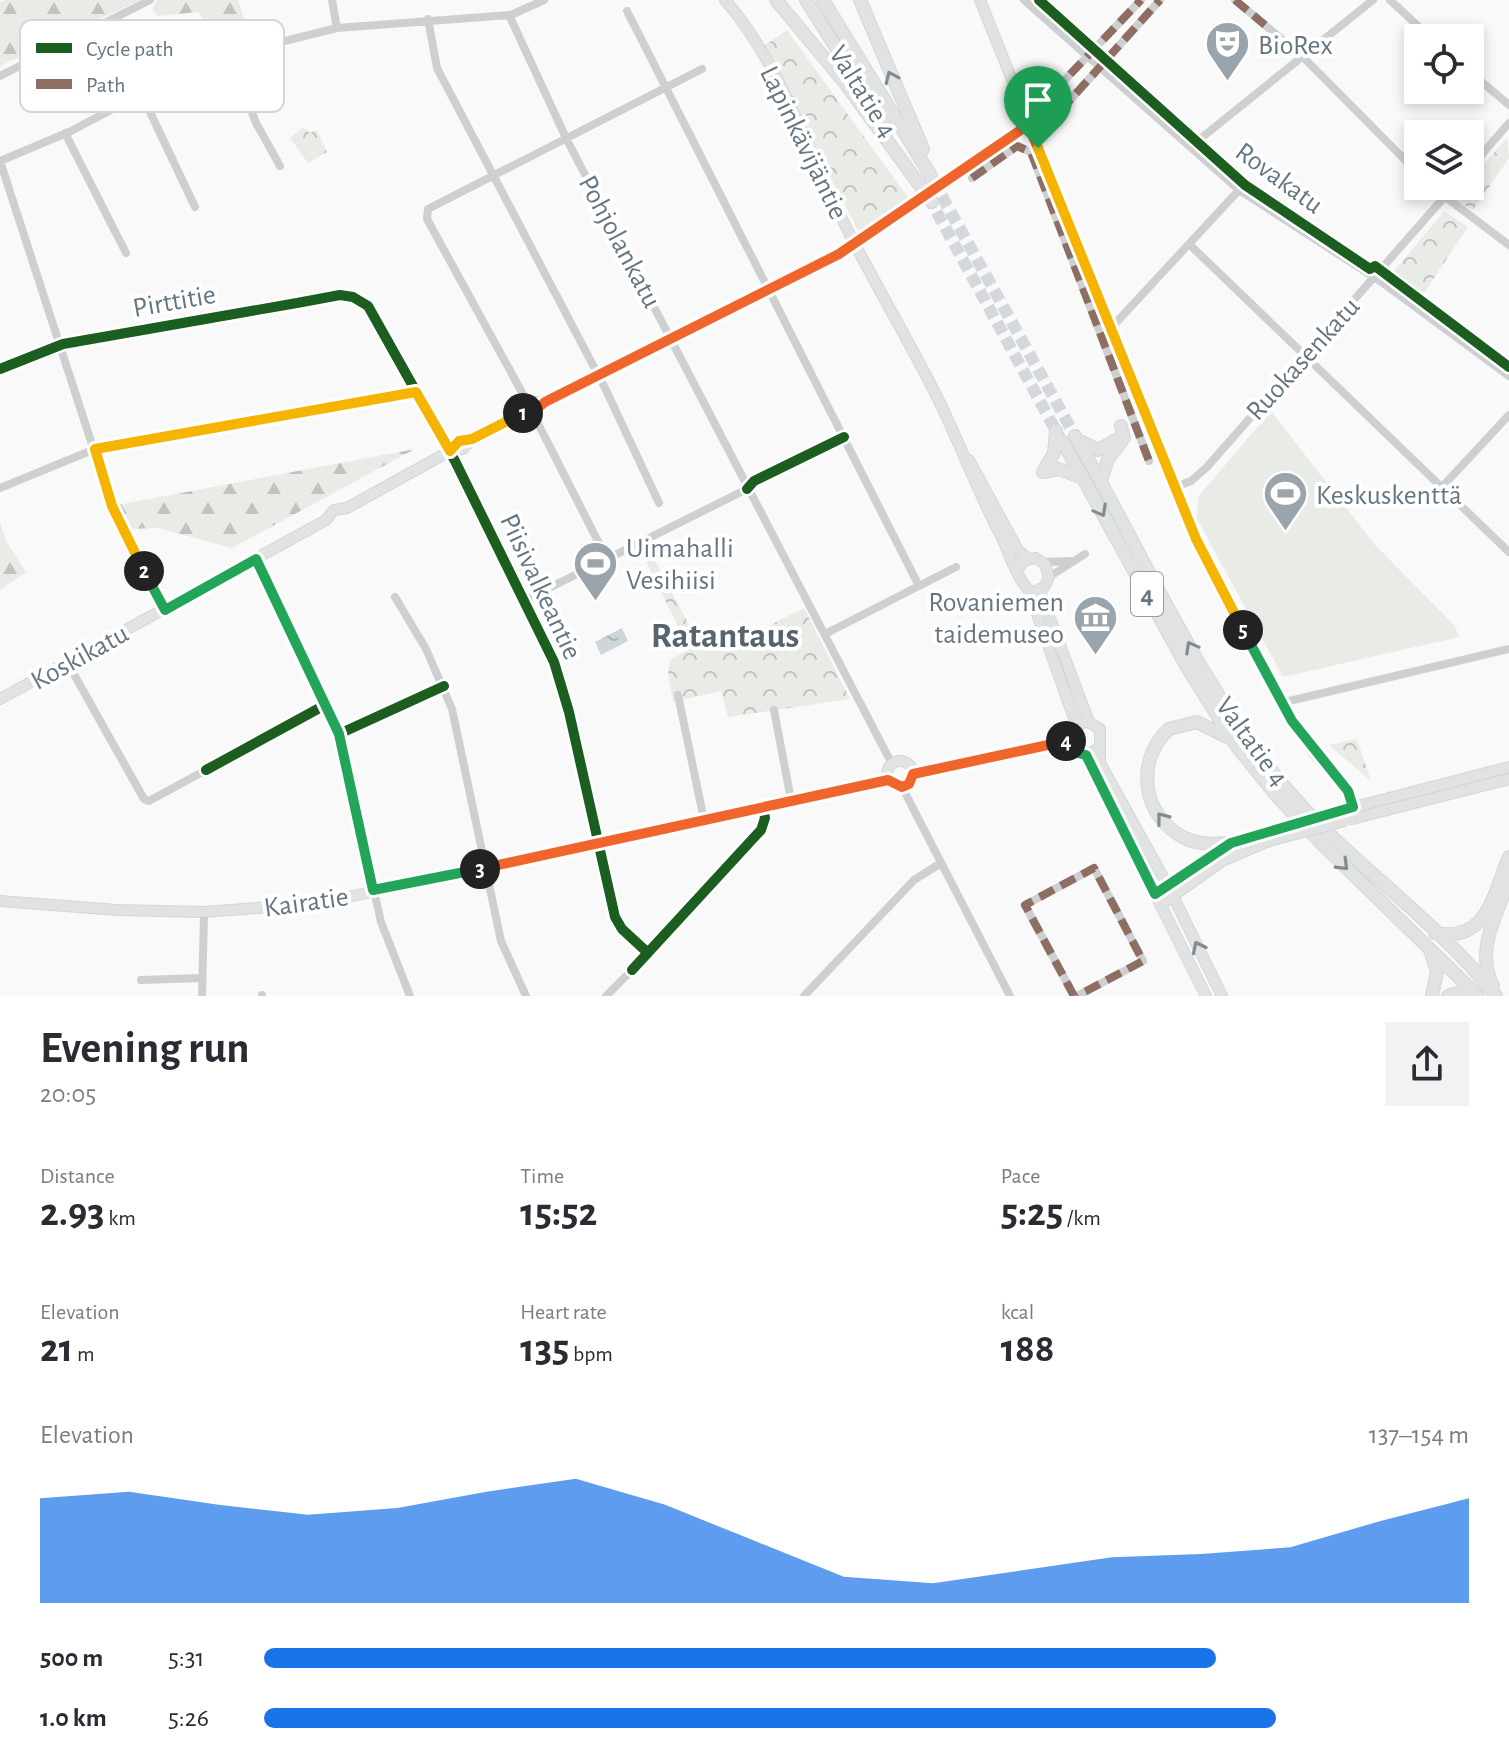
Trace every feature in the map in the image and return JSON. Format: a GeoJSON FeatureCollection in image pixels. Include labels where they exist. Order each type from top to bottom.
{"type":"FeatureCollection","features":[{"type":"Feature","properties":{"kind":"highway"},"geometry":{"type":"LineString","coordinates":[[776,0],[819,49],[932,202]]}},
{"type":"Feature","properties":{"kind":"highway","name":"Valtatie 4"},"geometry":{"type":"LineString","coordinates":[[806,0],[929,178]]}},
{"type":"Feature","properties":{"kind":"highway","name":"Valtatie 4"},"geometry":{"type":"LineString","coordinates":[[823,0],[929,178]]}},
{"type":"Feature","properties":{"kind":"highway"},"geometry":{"type":"LineString","coordinates":[[860,0],[929,178]]}},
{"type":"Feature","properties":{"kind":"highway","name":"Valtatie 4"},"geometry":{"type":"LineString","coordinates":[[1101,481],[1108,459],[1124,438],[1121,426],[1112,445],[1103,449],[1094,450],[1077,438],[1211,684],[1247,738],[1304,809],[1430,938],[1478,996]]}},
{"type":"Feature","properties":{"kind":"highway","name":"Valtatie 4"},"geometry":{"type":"LineString","coordinates":[[1083,478],[1066,470],[1043,472],[1059,436],[1083,478],[1187,667],[1235,744],[1312,833],[1497,996]]}},
{"type":"Feature","properties":{"kind":"highway"},"geometry":{"type":"LineString","coordinates":[[1231,843],[1208,844],[1189,840],[1168,826],[1151,802],[1147,769],[1161,736],[1178,724],[1203,723],[1235,744]]}},
{"type":"Feature","properties":{"kind":"highway"},"geometry":{"type":"LineString","coordinates":[[1432,996],[1437,972],[1430,938],[1461,934],[1477,925],[1487,910],[1509,857]]}},
{"type":"Feature","properties":{"kind":"highway"},"geometry":{"type":"LineString","coordinates":[[1497,996],[1486,972],[1484,958],[1509,881]]}},
{"type":"Feature","properties":{"kind":"highway"},"geometry":{"type":"LineString","coordinates":[[1448,996],[1469,996]]}},
{"type":"Feature","properties":{"kind":"main road","name":"Lapinkävijäntie"},"geometry":{"type":"LineString","coordinates":[[725,0],[760,49],[855,244],[967,459],[977,470],[1018,550],[1028,559]]}},
{"type":"Feature","properties":{"kind":"main road"},"geometry":{"type":"LineString","coordinates":[[980,0],[1196,539],[1281,703],[1314,753],[1348,791],[1354,812]]}},
{"type":"Feature","properties":{"kind":"main road","name":"Koskikatu"},"geometry":{"type":"LineString","coordinates":[[0,699],[326,520],[338,518],[347,508],[450,451],[469,446],[472,439],[855,244],[970,173],[1028,125]]}},
{"type":"Feature","properties":{"kind":"main road","name":"Lapinkävijäntie"},"geometry":{"type":"LineString","coordinates":[[967,459],[970,474],[1017,570]]}},
{"type":"Feature","properties":{"kind":"main road"},"geometry":{"type":"LineString","coordinates":[[1034,589],[1049,577],[1043,562],[1028,559],[1017,570],[1018,581],[1034,589],[1089,722],[1101,732],[1100,763],[1168,886],[1222,996]]}},
{"type":"Feature","properties":{"kind":"main road"},"geometry":{"type":"LineString","coordinates":[[1034,589],[1076,724]]}},
{"type":"Feature","properties":{"kind":"main road"},"geometry":{"type":"LineString","coordinates":[[1089,722],[1076,724],[1070,731],[1069,741],[1074,751],[1086,755],[1206,996]]}},
{"type":"Feature","properties":{"kind":"main road"},"geometry":{"type":"LineString","coordinates":[[913,774],[1069,741]]}},
{"type":"Feature","properties":{"kind":"main road"},"geometry":{"type":"LineString","coordinates":[[1086,755],[1099,747]]}},
{"type":"Feature","properties":{"kind":"main road"},"geometry":{"type":"LineString","coordinates":[[903,761],[913,774],[909,784],[902,787],[888,780],[887,771],[892,764],[903,761]]}},
{"type":"Feature","properties":{"kind":"main road"},"geometry":{"type":"LineString","coordinates":[[1155,894],[1231,843],[1345,821],[1354,812],[1509,767]]}},
{"type":"Feature","properties":{"kind":"main road"},"geometry":{"type":"LineString","coordinates":[[1160,905],[1222,861],[1266,836],[1335,812],[1354,812],[1509,779]]}},
{"type":"Feature","properties":{"kind":"main road","name":"Kairatie"},"geometry":{"type":"LineString","coordinates":[[0,901],[117,910],[204,912],[320,903],[888,780]]}},
{"type":"Feature","properties":{"kind":"street"},"geometry":{"type":"LineString","coordinates":[[111,20],[150,0]]}},
{"type":"Feature","properties":{"kind":"street"},"geometry":{"type":"LineString","coordinates":[[332,0],[337,28]]}},
{"type":"Feature","properties":{"kind":"street"},"geometry":{"type":"LineString","coordinates":[[284,41],[337,28],[509,15],[544,0]]}},
{"type":"Feature","properties":{"kind":"street","name":"Rovakatu"},"geometry":{"type":"LineString","coordinates":[[1024,0],[1239,190],[1374,277],[1509,376]]}},
{"type":"Feature","properties":{"kind":"street"},"geometry":{"type":"LineString","coordinates":[[1037,109],[1141,0]]}},
{"type":"Feature","properties":{"kind":"street"},"geometry":{"type":"LineString","coordinates":[[1044,129],[1160,0]]}},
{"type":"Feature","properties":{"kind":"street"},"geometry":{"type":"LineString","coordinates":[[1235,0],[1302,56],[1404,159]]}},
{"type":"Feature","properties":{"kind":"street"},"geometry":{"type":"LineString","coordinates":[[1190,147],[1373,0]]}},
{"type":"Feature","properties":{"kind":"street"},"geometry":{"type":"LineString","coordinates":[[1390,0],[1416,24]]}},
{"type":"Feature","properties":{"kind":"street"},"geometry":{"type":"LineString","coordinates":[[627,11],[919,586]]}},
{"type":"Feature","properties":{"kind":"street","name":"Pohjolankatu"},"geometry":{"type":"LineString","coordinates":[[509,15],[567,140],[892,764]]}},
{"type":"Feature","properties":{"kind":"street"},"geometry":{"type":"LineString","coordinates":[[428,19],[437,68],[598,375],[659,503]]}},
{"type":"Feature","properties":{"kind":"street"},"geometry":{"type":"LineString","coordinates":[[0,76],[20,66]]}},
{"type":"Feature","properties":{"kind":"street"},"geometry":{"type":"LineString","coordinates":[[607,559],[427,219],[428,209],[702,69]]}},
{"type":"Feature","properties":{"kind":"street"},"geometry":{"type":"LineString","coordinates":[[1484,84],[1509,105]]}},
{"type":"Feature","properties":{"kind":"street"},"geometry":{"type":"LineString","coordinates":[[105,112],[0,161],[125,535],[165,610]]}},
{"type":"Feature","properties":{"kind":"street"},"geometry":{"type":"LineString","coordinates":[[150,112],[195,207]]}},
{"type":"Feature","properties":{"kind":"street"},"geometry":{"type":"LineString","coordinates":[[252,112],[280,166]]}},
{"type":"Feature","properties":{"kind":"street"},"geometry":{"type":"LineString","coordinates":[[1484,152],[1509,123]]}},
{"type":"Feature","properties":{"kind":"street"},"geometry":{"type":"LineString","coordinates":[[65,133],[126,253]]}},
{"type":"Feature","properties":{"kind":"street","name":"Koskikatu"},"geometry":{"type":"LineString","coordinates":[[970,173],[1017,146],[1031,152],[1149,461]]}},
{"type":"Feature","properties":{"kind":"street"},"geometry":{"type":"LineString","coordinates":[[1112,327],[1239,190]]}},
{"type":"Feature","properties":{"kind":"street","name":"Ruokasenkatu"},"geometry":{"type":"LineString","coordinates":[[1176,487],[1191,481],[1207,467],[1441,200]]}},
{"type":"Feature","properties":{"kind":"street"},"geometry":{"type":"LineString","coordinates":[[1446,200],[1509,245]]}},
{"type":"Feature","properties":{"kind":"street"},"geometry":{"type":"LineString","coordinates":[[1190,245],[1509,552]]}},
{"type":"Feature","properties":{"kind":"street","name":"Pirttitie"},"geometry":{"type":"LineString","coordinates":[[0,369],[63,344],[340,295],[360,300]]}},
{"type":"Feature","properties":{"kind":"street","name":"Piisivalkeantie"},"geometry":{"type":"LineString","coordinates":[[360,300],[373,312],[450,451],[554,662],[618,924],[648,953],[761,830],[765,818],[763,806]]}},
{"type":"Feature","properties":{"kind":"street"},"geometry":{"type":"LineString","coordinates":[[0,488],[95,449],[416,392]]}},
{"type":"Feature","properties":{"kind":"street"},"geometry":{"type":"LineString","coordinates":[[1442,487],[1509,415]]}},
{"type":"Feature","properties":{"kind":"street"},"geometry":{"type":"LineString","coordinates":[[525,600],[747,489]]}},
{"type":"Feature","properties":{"kind":"street"},"geometry":{"type":"LineString","coordinates":[[1049,577],[1085,554]]}},
{"type":"Feature","properties":{"kind":"street"},"geometry":{"type":"LineString","coordinates":[[256,559],[339,734],[381,922],[410,996]]}},
{"type":"Feature","properties":{"kind":"street"},"geometry":{"type":"LineString","coordinates":[[1043,562],[1071,561]]}},
{"type":"Feature","properties":{"kind":"street"},"geometry":{"type":"LineString","coordinates":[[825,634],[956,567]]}},
{"type":"Feature","properties":{"kind":"street"},"geometry":{"type":"LineString","coordinates":[[395,597],[426,649],[452,709],[501,941],[526,996]]}},
{"type":"Feature","properties":{"kind":"street"},"geometry":{"type":"LineString","coordinates":[[1281,703],[1509,649]]}},
{"type":"Feature","properties":{"kind":"street"},"geometry":{"type":"LineString","coordinates":[[67,662],[144,799],[149,801],[206,770]]}},
{"type":"Feature","properties":{"kind":"street"},"geometry":{"type":"LineString","coordinates":[[678,695],[704,820]]}},
{"type":"Feature","properties":{"kind":"street"},"geometry":{"type":"LineString","coordinates":[[774,710],[791,800]]}},
{"type":"Feature","properties":{"kind":"street"},"geometry":{"type":"LineString","coordinates":[[902,787],[1010,996]]}},
{"type":"Feature","properties":{"kind":"street"},"geometry":{"type":"LineString","coordinates":[[804,996],[914,880],[941,863]]}},
{"type":"Feature","properties":{"kind":"street"},"geometry":{"type":"LineString","coordinates":[[1094,868],[1143,961],[1076,996],[1025,905],[1094,868]]}},
{"type":"Feature","properties":{"kind":"street"},"geometry":{"type":"LineString","coordinates":[[202,996],[204,912]]}},
{"type":"Feature","properties":{"kind":"street"},"geometry":{"type":"LineString","coordinates":[[606,996],[632,970]]}},
{"type":"Feature","properties":{"kind":"street"},"geometry":{"type":"LineString","coordinates":[[141,980],[202,978]]}},
{"type":"Feature","properties":{"kind":"green space"},"geometry":{"type":"Polygon","coordinates":[[[140,0],[98,20],[20,20],[20,57],[0,66],[0,2],[140,0]]]}},
{"type":"Feature","properties":{"kind":"green space"},"geometry":{"type":"Polygon","coordinates":[[[157,0],[238,0],[244,20],[205,20],[198,12],[158,16],[152,10],[157,0]]]}},
{"type":"Feature","properties":{"kind":"green space"},"geometry":{"type":"Polygon","coordinates":[[[787,30],[909,199],[860,233],[760,49],[787,30]]]}},
{"type":"Feature","properties":{"kind":"green space"},"geometry":{"type":"Polygon","coordinates":[[[303,127],[310,133],[317,130],[327,152],[308,163],[290,138],[303,127]]]}},
{"type":"Feature","properties":{"kind":"green space"},"geometry":{"type":"Polygon","coordinates":[[[1507,138],[1509,158],[1484,194],[1484,164],[1507,138]]]}},
{"type":"Feature","properties":{"kind":"green space"},"geometry":{"type":"Polygon","coordinates":[[[1456,200],[1480,200],[1473,210],[1456,200]]]}},
{"type":"Feature","properties":{"kind":"green space"},"geometry":{"type":"Polygon","coordinates":[[[1444,211],[1468,227],[1422,296],[1391,275],[1444,211]]]}},
{"type":"Feature","properties":{"kind":"green space","name":"Keskuskenttä"},"geometry":{"type":"Polygon","coordinates":[[[1271,411],[1376,546],[1455,626],[1459,637],[1283,677],[1197,519],[1198,497],[1271,411]]]}},
{"type":"Feature","properties":{"kind":"green space"},"geometry":{"type":"Polygon","coordinates":[[[415,449],[232,548],[158,528],[128,529],[117,505],[415,449]]]}},
{"type":"Feature","properties":{"kind":"green space"},"geometry":{"type":"Polygon","coordinates":[[[0,522],[6,541],[26,572],[0,590],[0,522]]]}},
{"type":"Feature","properties":{"kind":"green space"},"geometry":{"type":"Polygon","coordinates":[[[648,548],[695,636],[734,643],[804,608],[850,699],[728,717],[721,691],[673,702],[668,674],[670,660],[686,651],[675,620],[641,552],[648,548]]]}},
{"type":"Feature","properties":{"kind":"green space"},"geometry":{"type":"Polygon","coordinates":[[[1357,739],[1371,781],[1329,745],[1357,739]]]}},
{"type":"Feature","properties":{"kind":"water"},"geometry":{"type":"Polygon","coordinates":[[[622,628],[628,641],[601,655],[595,642],[622,628]]]}},
{"type":"Feature","properties":{"kind":"tunnel"},"geometry":{"type":"LineString","coordinates":[[933,180],[1075,436]]}},
{"type":"Feature","properties":{"kind":"tunnel"},"geometry":{"type":"LineString","coordinates":[[928,196],[1061,440]]}},
{"type":"Feature","properties":{"kind":"marked path"},"geometry":{"type":"LineString","coordinates":[[1037,109],[1141,0]]}},
{"type":"Feature","properties":{"kind":"marked path"},"geometry":{"type":"LineString","coordinates":[[1044,129],[1160,0]]}},
{"type":"Feature","properties":{"kind":"marked path"},"geometry":{"type":"LineString","coordinates":[[1235,0],[1265,25]]}},
{"type":"Feature","properties":{"kind":"marked path"},"geometry":{"type":"LineString","coordinates":[[972,178],[1017,146],[1031,152],[1149,461]]}},
{"type":"Feature","properties":{"kind":"marked path"},"geometry":{"type":"LineString","coordinates":[[1074,996],[1025,905],[1094,868],[1143,961],[1077,996]]}},
{"type":"Feature","properties":{"kind":"cycle path"},"geometry":{"type":"LineString","coordinates":[[1039,0],[1245,185],[1370,269],[1375,266],[1509,367]]}},
{"type":"Feature","properties":{"kind":"cycle path"},"geometry":{"type":"LineString","coordinates":[[0,369],[63,344],[340,295],[353,297],[368,306],[455,461],[554,662],[569,712],[615,917],[622,929],[648,953]]}},
{"type":"Feature","properties":{"kind":"cycle path"},"geometry":{"type":"LineString","coordinates":[[747,489],[754,481],[844,437]]}},
{"type":"Feature","properties":{"kind":"cycle path"},"geometry":{"type":"LineString","coordinates":[[339,734],[444,686]]}},
{"type":"Feature","properties":{"kind":"cycle path"},"geometry":{"type":"LineString","coordinates":[[206,770],[325,705]]}},
{"type":"Feature","properties":{"kind":"cycle path"},"geometry":{"type":"LineString","coordinates":[[632,970],[761,830],[765,818],[763,806]]}},
{"type":"Feature","properties":{"kind":"place","name":"BioRex"},"geometry":{"type":"Point","coordinates":[1227,83]}},
{"type":"Feature","properties":{"kind":"place","name":"Keskuskenttä"},"geometry":{"type":"Point","coordinates":[1285,533]}},
{"type":"Feature","properties":{"kind":"place","name":"Uimahalli Vesihiisi"},"geometry":{"type":"Point","coordinates":[595,602]}},
{"type":"Feature","properties":{"kind":"place","name":"Rovaniemen taidemuseo"},"geometry":{"type":"Point","coordinates":[1095,656]}},
{"type":"Feature","properties":{"kind":"district","name":"Ratantaus"},"geometry":{"type":"Point","coordinates":[725,634]}},
{"type":"Feature","properties":{"kind":"route"},"geometry":{"type":"LineString","coordinates":[[1028,125],[1038,148],[1196,539],[1281,703],[1314,753],[1348,791],[1353,807],[1231,843],[1155,894],[1086,755],[1074,751],[1069,741],[913,774],[909,784],[902,787],[894,786],[888,780],[373,890],[339,734],[256,559],[165,610],[112,506],[95,449],[416,392],[450,451],[453,444],[465,438],[472,439],[524,412],[533,412],[545,402],[839,254],[877,231],[1028,125]]}}]}
